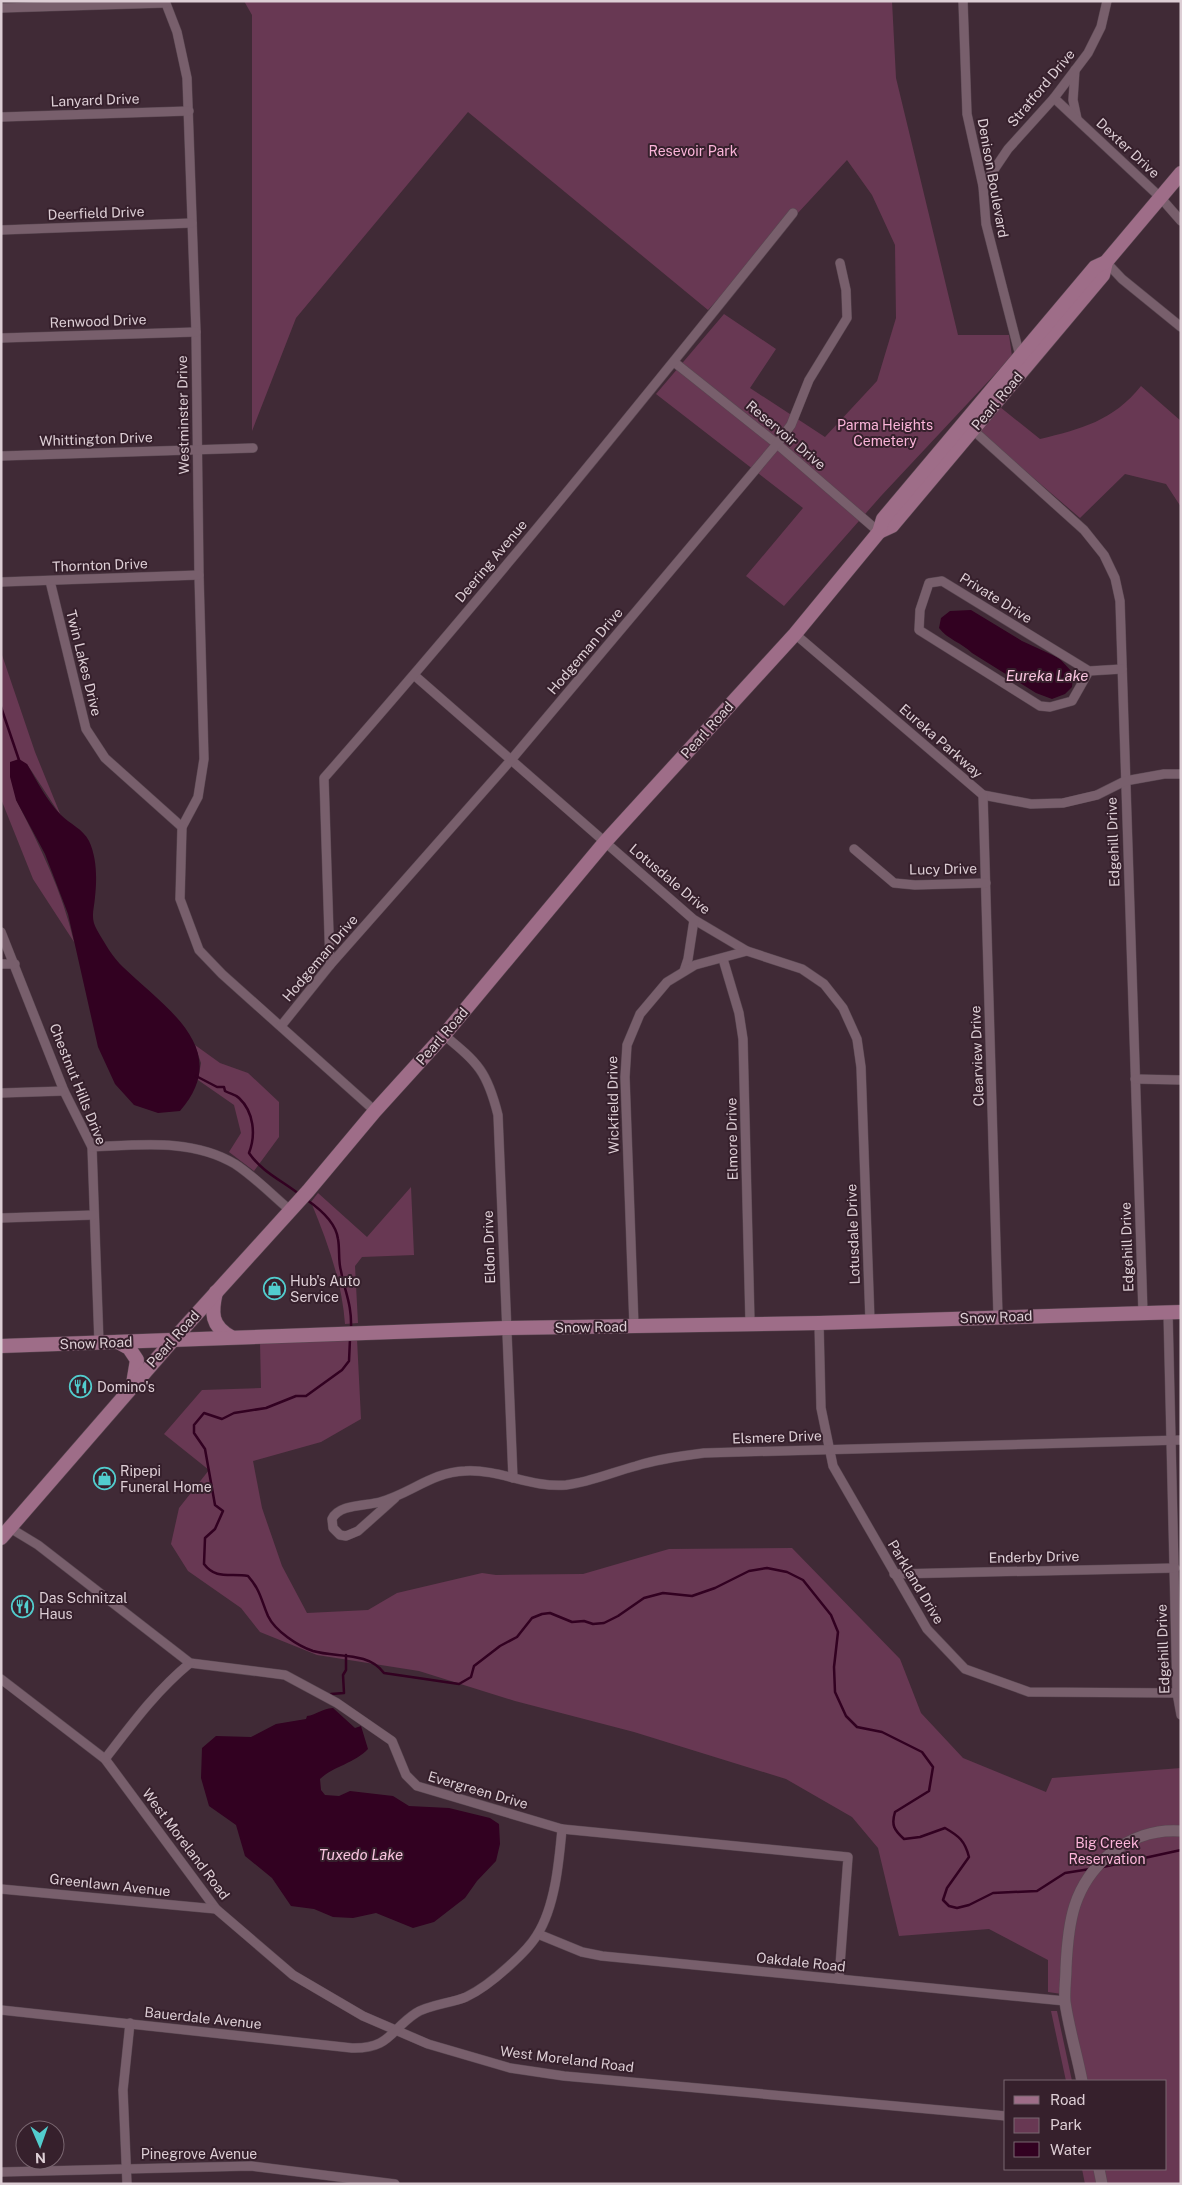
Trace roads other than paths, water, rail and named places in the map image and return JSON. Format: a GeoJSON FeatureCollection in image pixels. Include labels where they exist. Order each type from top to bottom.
{"type":"FeatureCollection","features":[{"type":"Feature","properties":{"kind":"main road","name":"Pearl Road"},"geometry":{"type":"LineString","coordinates":[[5,1533],[172,1340],[291,1211],[375,1111],[444,1035],[605,842],[795,634],[879,532],[884,519],[1020,356],[1095,267],[1106,262],[1181,173]]}},
{"type":"Feature","properties":{"kind":"main road","name":"Pearl Road"},"geometry":{"type":"LineString","coordinates":[[879,532],[892,526],[973,430],[1103,275],[1106,262]]}},
{"type":"Feature","properties":{"kind":"main road"},"geometry":{"type":"LineString","coordinates":[[216,1292],[212,1312],[214,1322],[223,1333],[231,1337]]}},
{"type":"Feature","properties":{"kind":"main road","name":"Snow Road"},"geometry":{"type":"LineString","coordinates":[[1,1346],[506,1328],[750,1322],[819,1323],[1174,1312]]}},
{"type":"Feature","properties":{"kind":"main road"},"geometry":{"type":"LineString","coordinates":[[118,1342],[129,1348],[137,1360],[133,1385]]}},
{"type":"Feature","properties":{"kind":"street","name":"Denison Boulevard"},"geometry":{"type":"LineString","coordinates":[[963,1],[967,114],[983,186],[986,224],[1020,356]]}},
{"type":"Feature","properties":{"kind":"street","name":"Stratford Drive"},"geometry":{"type":"LineString","coordinates":[[983,186],[1008,149],[1054,98],[1088,53],[1101,27],[1107,1]]}},
{"type":"Feature","properties":{"kind":"street"},"geometry":{"type":"LineString","coordinates":[[1,8],[165,2]]}},
{"type":"Feature","properties":{"kind":"street","name":"Westminster Drive"},"geometry":{"type":"LineString","coordinates":[[165,2],[184,56],[188,112],[196,332],[199,575],[204,759],[198,797],[182,828]]}},
{"type":"Feature","properties":{"kind":"street","name":"Dexter Drive"},"geometry":{"type":"LineString","coordinates":[[1075,70],[1073,100],[1077,119]]}},
{"type":"Feature","properties":{"kind":"street","name":"Dexter Drive"},"geometry":{"type":"LineString","coordinates":[[1054,98],[1160,197],[1181,221]]}},
{"type":"Feature","properties":{"kind":"street","name":"Lanyard Drive"},"geometry":{"type":"LineString","coordinates":[[1,116],[188,112]]}},
{"type":"Feature","properties":{"kind":"street","name":"Deering Avenue"},"geometry":{"type":"LineString","coordinates":[[330,965],[324,778],[414,675],[674,362],[793,213]]}},
{"type":"Feature","properties":{"kind":"street","name":"Deerfield Drive"},"geometry":{"type":"LineString","coordinates":[[1,230],[192,223]]}},
{"type":"Feature","properties":{"kind":"street"},"geometry":{"type":"LineString","coordinates":[[1106,262],[1122,279],[1181,327]]}},
{"type":"Feature","properties":{"kind":"street","name":"Hodgeman Drive"},"geometry":{"type":"LineString","coordinates":[[281,1026],[330,965],[511,760],[777,444],[791,424],[809,380],[847,318],[846,290],[840,263]]}},
{"type":"Feature","properties":{"kind":"street","name":"Renwood Drive"},"geometry":{"type":"LineString","coordinates":[[1,338],[196,332]]}},
{"type":"Feature","properties":{"kind":"street","name":"Reservoir Drive"},"geometry":{"type":"LineString","coordinates":[[674,362],[777,444],[879,532]]}},
{"type":"Feature","properties":{"kind":"street","name":"Edgehill Drive"},"geometry":{"type":"LineString","coordinates":[[973,430],[1084,530],[1104,555],[1115,578],[1120,601],[1143,1313]]}},
{"type":"Feature","properties":{"kind":"street","name":"Whittington Drive"},"geometry":{"type":"LineString","coordinates":[[1,456],[252,448]]}},
{"type":"Feature","properties":{"kind":"street","name":"Thornton Drive"},"geometry":{"type":"LineString","coordinates":[[1,582],[199,575]]}},
{"type":"Feature","properties":{"kind":"street","name":"Twin Lakes Drive"},"geometry":{"type":"LineString","coordinates":[[50,581],[86,729],[105,758],[182,828]]}},
{"type":"Feature","properties":{"kind":"street","name":"Private Drive"},"geometry":{"type":"LineString","coordinates":[[942,581],[1089,672],[1072,701],[1050,708],[1040,706],[919,630],[920,610],[929,583],[942,581]]}},
{"type":"Feature","properties":{"kind":"street","name":"Eureka Parkway"},"geometry":{"type":"LineString","coordinates":[[795,634],[983,795],[1032,804],[1063,803],[1097,795],[1125,781],[1164,774],[1181,774]]}},
{"type":"Feature","properties":{"kind":"street"},"geometry":{"type":"LineString","coordinates":[[1089,672],[1122,669]]}},
{"type":"Feature","properties":{"kind":"street","name":"Lotusdale Drive"},"geometry":{"type":"LineString","coordinates":[[414,675],[694,920],[747,951],[802,969],[824,984],[843,1008],[857,1039],[861,1067],[870,1321]]}},
{"type":"Feature","properties":{"kind":"street","name":"Clearview Drive"},"geometry":{"type":"LineString","coordinates":[[983,795],[998,1316]]}},
{"type":"Feature","properties":{"kind":"street"},"geometry":{"type":"LineString","coordinates":[[182,828],[180,899],[199,950],[222,974],[375,1111]]}},
{"type":"Feature","properties":{"kind":"street","name":"Lucy Drive"},"geometry":{"type":"LineString","coordinates":[[854,848],[894,883],[915,885],[986,882]]}},
{"type":"Feature","properties":{"kind":"street"},"geometry":{"type":"LineString","coordinates":[[684,971],[688,959],[694,920]]}},
{"type":"Feature","properties":{"kind":"street","name":"Chestnut Hills Drive"},"geometry":{"type":"LineString","coordinates":[[1,932],[64,1091],[92,1146],[99,1343]]}},
{"type":"Feature","properties":{"kind":"street","name":"Wickfield Drive"},"geometry":{"type":"LineString","coordinates":[[634,1326],[625,1077],[627,1046],[640,1014],[667,982],[695,965],[747,951]]}},
{"type":"Feature","properties":{"kind":"street","name":"Elmore Drive"},"geometry":{"type":"LineString","coordinates":[[723,959],[740,1013],[743,1038],[750,1322]]}},
{"type":"Feature","properties":{"kind":"street"},"geometry":{"type":"LineString","coordinates":[[1,964],[15,964]]}},
{"type":"Feature","properties":{"kind":"street","name":"Eldon Drive"},"geometry":{"type":"LineString","coordinates":[[444,1035],[476,1062],[492,1090],[498,1115],[514,1478]]}},
{"type":"Feature","properties":{"kind":"street"},"geometry":{"type":"LineString","coordinates":[[1135,1079],[1181,1080]]}},
{"type":"Feature","properties":{"kind":"street"},"geometry":{"type":"LineString","coordinates":[[1,1093],[64,1091]]}},
{"type":"Feature","properties":{"kind":"street"},"geometry":{"type":"LineString","coordinates":[[92,1146],[166,1144],[206,1151],[235,1164],[291,1211]]}},
{"type":"Feature","properties":{"kind":"street"},"geometry":{"type":"LineString","coordinates":[[1,1218],[94,1215]]}},
{"type":"Feature","properties":{"kind":"street","name":"Edgehill Drive"},"geometry":{"type":"LineString","coordinates":[[1174,1312],[1177,1693],[1181,1715]]}},
{"type":"Feature","properties":{"kind":"street","name":"Parkland Drive"},"geometry":{"type":"LineString","coordinates":[[819,1323],[821,1408],[833,1466],[927,1630],[965,1669],[1029,1692],[1177,1693]]}},
{"type":"Feature","properties":{"kind":"street","name":"Elsmere Drive"},"geometry":{"type":"LineString","coordinates":[[395,1498],[340,1510],[332,1519],[333,1528],[340,1535],[352,1534],[395,1498],[421,1482],[449,1473],[479,1471],[538,1484],[565,1485],[589,1481],[638,1465],[685,1455],[829,1449],[1176,1440]]}},
{"type":"Feature","properties":{"kind":"street"},"geometry":{"type":"LineString","coordinates":[[5,1533],[38,1545],[190,1663],[168,1681],[147,1704],[105,1759]]}},
{"type":"Feature","properties":{"kind":"street","name":"Enderby Drive"},"geometry":{"type":"LineString","coordinates":[[894,1574],[1175,1568]]}},
{"type":"Feature","properties":{"kind":"street","name":"Evergreen Drive"},"geometry":{"type":"LineString","coordinates":[[190,1663],[285,1675],[337,1702],[392,1741],[406,1775],[417,1786],[562,1829],[848,1857],[839,1980]]}},
{"type":"Feature","properties":{"kind":"street","name":"West Moreland Road"},"geometry":{"type":"LineString","coordinates":[[1,1679],[105,1759],[216,1909],[293,1975],[363,2016],[397,2032],[471,2058],[510,2068],[564,2076],[1004,2116]]}},
{"type":"Feature","properties":{"kind":"street","name":"Bauerdale Avenue"},"geometry":{"type":"LineString","coordinates":[[1,2010],[364,2049],[377,2046],[397,2032],[417,2012],[466,1997],[484,1987],[522,1954],[538,1934],[554,1893],[562,1829]]}},
{"type":"Feature","properties":{"kind":"street"},"geometry":{"type":"LineString","coordinates":[[1082,2080],[1065,2001],[1068,1928],[1085,1881],[1101,1862],[1115,1850],[1137,1837],[1170,1830],[1181,1831]]}},
{"type":"Feature","properties":{"kind":"street","name":"Greenlawn Avenue"},"geometry":{"type":"LineString","coordinates":[[1,1889],[216,1909]]}},
{"type":"Feature","properties":{"kind":"street","name":"Oakdale Road"},"geometry":{"type":"LineString","coordinates":[[538,1934],[582,1952],[602,1956],[1065,2001]]}},
{"type":"Feature","properties":{"kind":"street"},"geometry":{"type":"LineString","coordinates":[[127,2184],[123,2090],[130,2023]]}},
{"type":"Feature","properties":{"kind":"street","name":"Pinegrove Avenue"},"geometry":{"type":"LineString","coordinates":[[1,2172],[252,2166],[395,2184]]}},
{"type":"Feature","properties":{"kind":"street"},"geometry":{"type":"LineString","coordinates":[[1099,2170],[1102,2184]]}},
{"type":"Feature","properties":{"kind":"water","name":"Eureka Lake"},"geometry":{"type":"Polygon","coordinates":[[[971,610],[1022,641],[1059,658],[1073,673],[1072,687],[1065,694],[1052,699],[1036,693],[972,653],[939,628],[941,618],[950,611],[971,610]]]}},
{"type":"Feature","properties":{"kind":"water"},"geometry":{"type":"Polygon","coordinates":[[[19,759],[27,764],[51,804],[83,833],[89,841],[94,854],[96,869],[94,922],[112,955],[173,1014],[187,1031],[197,1049],[200,1068],[195,1089],[180,1111],[158,1113],[134,1105],[115,1084],[98,1047],[68,914],[45,854],[16,800],[10,777],[10,762],[19,759]]]}},
{"type":"Feature","properties":{"kind":"water","name":"Tuxedo Lake"},"geometry":{"type":"Polygon","coordinates":[[[333,1708],[355,1728],[361,1726],[368,1749],[357,1758],[320,1779],[321,1790],[325,1795],[339,1796],[350,1791],[393,1796],[409,1806],[449,1808],[490,1818],[499,1824],[500,1844],[496,1861],[477,1881],[465,1898],[434,1922],[413,1928],[376,1913],[353,1918],[333,1917],[314,1909],[291,1906],[272,1878],[245,1856],[236,1825],[209,1806],[201,1778],[202,1748],[216,1736],[251,1737],[276,1724],[306,1719],[307,1716],[333,1708]]]}},
{"type":"Feature","properties":{"kind":"waterway"},"geometry":{"type":"LineString","coordinates":[[1,707],[19,760]]}},
{"type":"Feature","properties":{"kind":"waterway"},"geometry":{"type":"LineString","coordinates":[[196,1076],[217,1087],[224,1087],[225,1091],[237,1097],[244,1104],[251,1117],[253,1131],[249,1153],[266,1171],[299,1194]]}},
{"type":"Feature","properties":{"kind":"waterway"},"geometry":{"type":"LineString","coordinates":[[307,1200],[327,1217],[337,1233],[340,1267],[348,1299],[351,1329]]}},
{"type":"Feature","properties":{"kind":"waterway"},"geometry":{"type":"LineString","coordinates":[[350,1339],[349,1361],[342,1370],[306,1396],[296,1396],[266,1408],[234,1413],[222,1419],[204,1413],[194,1425],[194,1433],[205,1449],[215,1505],[223,1511],[215,1529],[205,1538],[204,1564],[218,1574],[248,1576],[258,1591],[271,1622],[288,1637],[301,1646],[313,1651],[361,1658],[377,1666],[384,1673],[459,1684],[471,1677],[474,1666],[500,1646],[517,1637],[532,1618],[542,1614],[550,1613],[572,1622],[604,1623],[644,1598],[663,1593],[692,1596],[715,1588],[749,1571],[767,1568],[787,1572],[803,1580],[831,1615],[838,1632],[834,1667],[835,1692],[846,1716],[857,1727],[882,1732],[922,1752],[933,1767],[929,1791],[895,1812],[893,1824],[904,1839],[920,1837],[945,1828],[958,1836],[966,1847],[969,1857],[947,1888],[943,1900],[949,1906],[957,1908],[969,1905],[993,1893],[1037,1891],[1065,1873],[1090,1869]]}},
{"type":"Feature","properties":{"kind":"waterway"},"geometry":{"type":"LineString","coordinates":[[331,1694],[344,1693],[343,1675],[346,1670],[346,1655]]}},
{"type":"Feature","properties":{"kind":"waterway"},"geometry":{"type":"LineString","coordinates":[[1103,1867],[1181,1850]]}},
{"type":"Feature","properties":{"kind":"place","name":"Hub's Auto Service"},"geometry":{"type":"Point","coordinates":[274,1289]}},
{"type":"Feature","properties":{"kind":"place","name":"Domino's"},"geometry":{"type":"Point","coordinates":[81,1387]}},
{"type":"Feature","properties":{"kind":"place","name":"Ripepi Funeral Home"},"geometry":{"type":"Point","coordinates":[104,1479]}},
{"type":"Feature","properties":{"kind":"place","name":"Das Schnitzal Haus"},"geometry":{"type":"Point","coordinates":[23,1606]}},
{"type":"Feature","properties":{"kind":"park label","name":"Resevoir Park"},"geometry":{"type":"Point","coordinates":[693,151]}},
{"type":"Feature","properties":{"kind":"park label","name":"Parma Heights Cemetery"},"geometry":{"type":"Point","coordinates":[885,434]}},
{"type":"Feature","properties":{"kind":"park label","name":"Big Creek Reservation"},"geometry":{"type":"Point","coordinates":[1107,1852]}}]}
